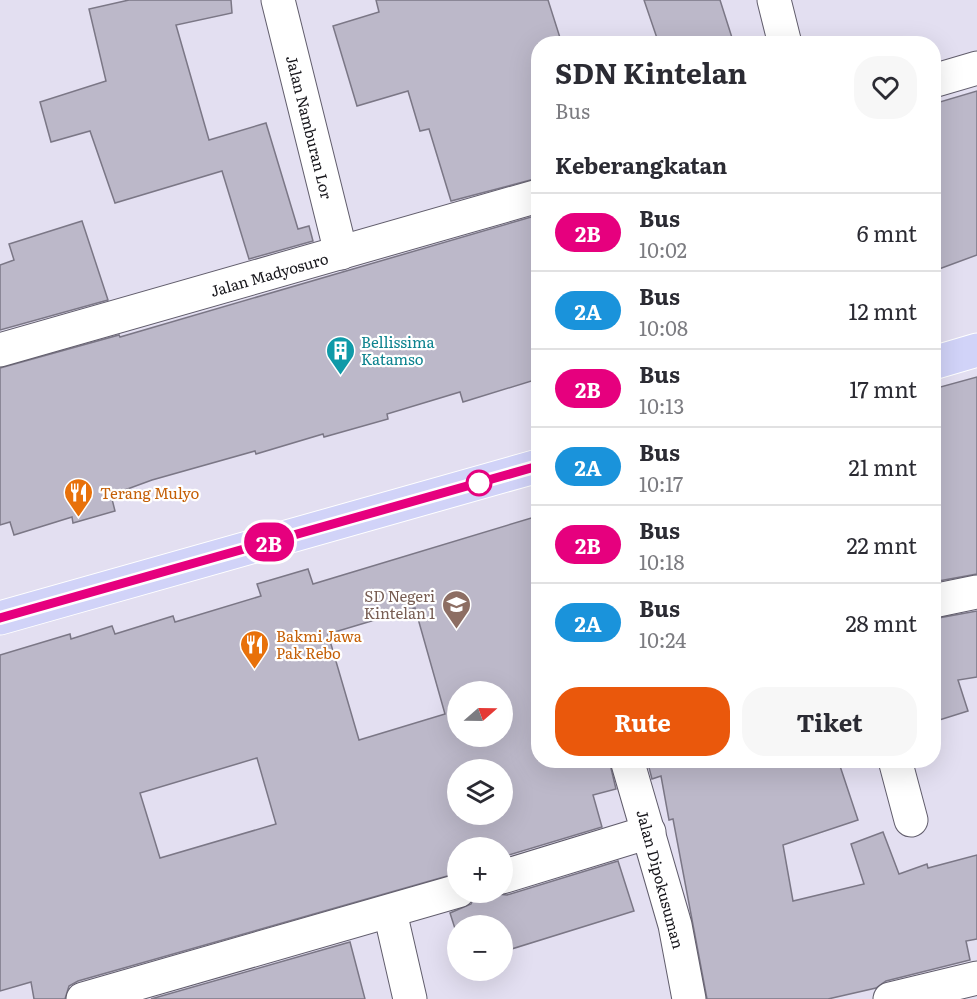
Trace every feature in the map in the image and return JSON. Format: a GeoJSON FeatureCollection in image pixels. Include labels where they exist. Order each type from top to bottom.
{"type":"FeatureCollection","features":[{"type":"Feature","properties":{"kind":"main road"},"geometry":{"type":"LineString","coordinates":[[941,361],[977,350]]}},
{"type":"Feature","properties":{"kind":"main road"},"geometry":{"type":"LineString","coordinates":[[0,618],[531,468]]}},
{"type":"Feature","properties":{"kind":"street","name":"Jalan Namburan Lor"},"geometry":{"type":"LineString","coordinates":[[278,0],[341,254]]}},
{"type":"Feature","properties":{"kind":"street"},"geometry":{"type":"LineString","coordinates":[[774,0],[783,36]]}},
{"type":"Feature","properties":{"kind":"street"},"geometry":{"type":"LineString","coordinates":[[941,79],[977,68]]}},
{"type":"Feature","properties":{"kind":"street","name":"Jalan Madyosuro"},"geometry":{"type":"LineString","coordinates":[[0,350],[531,198]]}},
{"type":"Feature","properties":{"kind":"street"},"geometry":{"type":"LineString","coordinates":[[941,599],[977,592]]}},
{"type":"Feature","properties":{"kind":"street","name":"Jalan Dipokusuman"},"geometry":{"type":"LineString","coordinates":[[629,768],[675,925],[689,999]]}},
{"type":"Feature","properties":{"kind":"street"},"geometry":{"type":"LineString","coordinates":[[897,768],[911,820]]}},
{"type":"Feature","properties":{"kind":"street"},"geometry":{"type":"LineString","coordinates":[[513,874],[649,832]]}},
{"type":"Feature","properties":{"kind":"street"},"geometry":{"type":"LineString","coordinates":[[83,999],[447,894]]}},
{"type":"Feature","properties":{"kind":"street"},"geometry":{"type":"LineString","coordinates":[[390,912],[410,999]]}},
{"type":"Feature","properties":{"kind":"street"},"geometry":{"type":"LineString","coordinates":[[890,999],[977,978]]}},
{"type":"Feature","properties":{"kind":"building"},"geometry":{"type":"Polygon","coordinates":[[[129,0],[231,0],[232,13],[176,25],[209,140],[266,123],[298,229],[309,226],[313,241],[249,259],[222,171],[115,203],[90,131],[51,142],[40,102],[106,81],[89,9],[129,0]]]}},
{"type":"Feature","properties":{"kind":"building"},"geometry":{"type":"Polygon","coordinates":[[[376,0],[548,0],[559,36],[531,36],[531,180],[451,201],[429,129],[420,131],[408,91],[357,106],[333,26],[379,12],[376,0]]]}},
{"type":"Feature","properties":{"kind":"building"},"geometry":{"type":"Polygon","coordinates":[[[644,0],[720,0],[731,36],[656,36],[644,0]]]}},
{"type":"Feature","properties":{"kind":"building"},"geometry":{"type":"Polygon","coordinates":[[[977,91],[977,255],[941,268],[941,102],[977,91]]]}},
{"type":"Feature","properties":{"kind":"building"},"geometry":{"type":"Polygon","coordinates":[[[531,217],[531,381],[463,402],[460,392],[387,414],[388,419],[324,437],[323,434],[256,454],[255,451],[152,480],[111,495],[115,511],[73,523],[72,517],[14,535],[10,522],[0,525],[0,368],[119,335],[120,337],[531,217]]]}},
{"type":"Feature","properties":{"kind":"building"},"geometry":{"type":"Polygon","coordinates":[[[82,221],[108,300],[0,330],[0,265],[14,260],[9,244],[82,221]]]}},
{"type":"Feature","properties":{"kind":"building"},"geometry":{"type":"Polygon","coordinates":[[[977,377],[977,574],[941,581],[941,387],[977,377]]]}},
{"type":"Feature","properties":{"kind":"building"},"geometry":{"type":"Polygon","coordinates":[[[531,518],[531,768],[611,768],[616,789],[593,795],[602,827],[513,854],[513,837],[447,837],[447,876],[78,981],[69,986],[65,999],[34,999],[31,982],[0,991],[0,655],[70,634],[71,639],[112,626],[115,634],[173,616],[175,622],[261,596],[257,584],[308,569],[313,584],[531,518]],[[415,608],[328,634],[359,740],[445,714],[415,608]],[[257,758],[140,793],[160,858],[276,824],[257,758]]]}},
{"type":"Feature","properties":{"kind":"building"},"geometry":{"type":"Polygon","coordinates":[[[977,611],[977,677],[958,680],[968,711],[941,719],[941,618],[977,611]]]}},
{"type":"Feature","properties":{"kind":"building"},"geometry":{"type":"Polygon","coordinates":[[[649,768],[841,768],[858,820],[783,845],[793,901],[864,884],[851,844],[883,832],[899,874],[927,864],[928,868],[977,855],[977,939],[966,941],[970,960],[886,981],[876,988],[828,999],[707,999],[673,819],[669,820],[661,776],[652,779],[649,768]]]}},
{"type":"Feature","properties":{"kind":"building"},"geometry":{"type":"Polygon","coordinates":[[[618,861],[634,911],[513,949],[513,915],[451,915],[450,913],[471,903],[513,903],[513,893],[618,861]]]}},
{"type":"Feature","properties":{"kind":"building"},"geometry":{"type":"Polygon","coordinates":[[[350,942],[365,999],[151,999],[350,942]]]}},
{"type":"Feature","properties":{"kind":"bus line","name":"2B"},"geometry":{"type":"LineString","coordinates":[[0,618],[531,468]]}},
{"type":"Feature","properties":{"kind":"place","name":"Bellissima Katamso"},"geometry":{"type":"Point","coordinates":[340,376]}},
{"type":"Feature","properties":{"kind":"place","name":"Terang Mulyo"},"geometry":{"type":"Point","coordinates":[79,518]}},
{"type":"Feature","properties":{"kind":"place","name":"SD Negeri Kintelan 1"},"geometry":{"type":"Point","coordinates":[456,630]}},
{"type":"Feature","properties":{"kind":"place","name":"Bakmi Jawa Pak Rebo"},"geometry":{"type":"Point","coordinates":[255,670]}}]}
